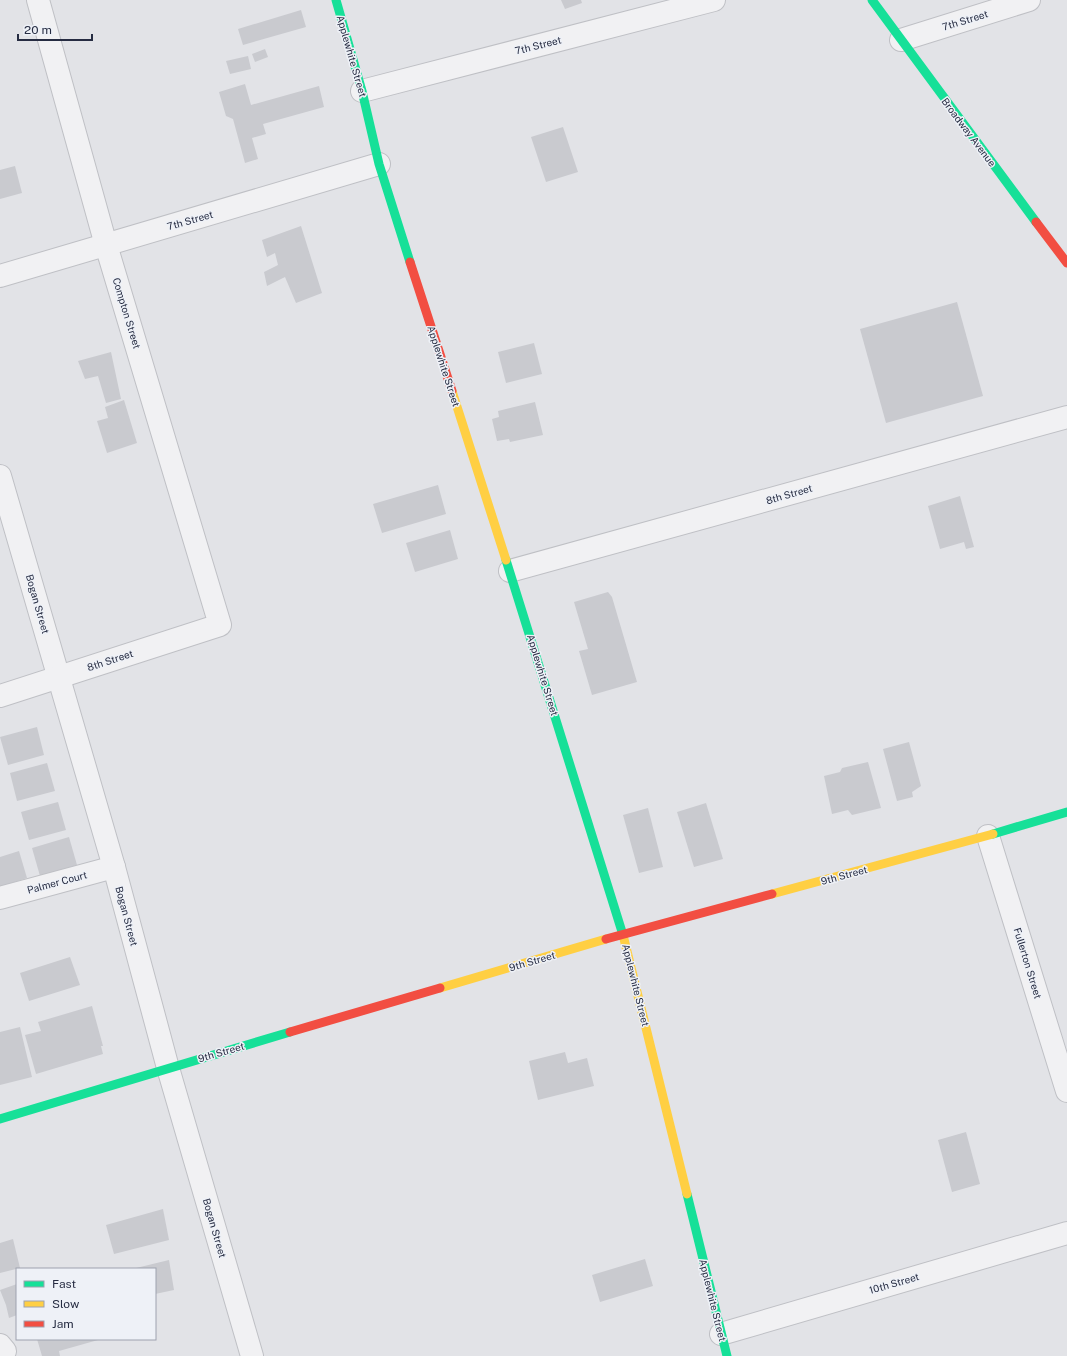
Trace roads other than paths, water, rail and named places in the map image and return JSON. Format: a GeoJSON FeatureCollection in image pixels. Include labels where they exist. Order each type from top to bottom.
{"type":"FeatureCollection","features":[{"type":"Feature","properties":{"kind":"street","name":"Compton Street"},"geometry":{"type":"LineString","coordinates":[[38,0],[106,245],[220,625]]}},
{"type":"Feature","properties":{"kind":"street","name":"Applewhite Street"},"geometry":{"type":"LineString","coordinates":[[336,0],[362,90],[380,164],[510,571],[623,934],[727,1356]]}},
{"type":"Feature","properties":{"kind":"street","name":"7th Street"},"geometry":{"type":"LineString","coordinates":[[362,90],[714,0]]}},
{"type":"Feature","properties":{"kind":"street","name":"Broadway Avenue"},"geometry":{"type":"LineString","coordinates":[[872,0],[1067,263]]}},
{"type":"Feature","properties":{"kind":"street","name":"7th Street"},"geometry":{"type":"LineString","coordinates":[[901,40],[1029,0]]}},
{"type":"Feature","properties":{"kind":"street","name":"7th Street"},"geometry":{"type":"LineString","coordinates":[[0,276],[380,164]]}},
{"type":"Feature","properties":{"kind":"street","name":"8th Street"},"geometry":{"type":"LineString","coordinates":[[510,571],[1067,417]]}},
{"type":"Feature","properties":{"kind":"street","name":"Bogan Street"},"geometry":{"type":"LineString","coordinates":[[0,476],[114,867],[168,1068],[252,1356]]}},
{"type":"Feature","properties":{"kind":"street","name":"8th Street"},"geometry":{"type":"LineString","coordinates":[[0,696],[220,625]]}},
{"type":"Feature","properties":{"kind":"street","name":"9th Street"},"geometry":{"type":"LineString","coordinates":[[0,1120],[168,1068],[623,934],[988,836],[1067,812]]}},
{"type":"Feature","properties":{"kind":"street","name":"Fullerton Street"},"geometry":{"type":"LineString","coordinates":[[988,836],[1067,1091]]}},
{"type":"Feature","properties":{"kind":"street","name":"Palmer Court"},"geometry":{"type":"LineString","coordinates":[[0,898],[114,867]]}},
{"type":"Feature","properties":{"kind":"street","name":"10th Street"},"geometry":{"type":"LineString","coordinates":[[721,1334],[1067,1233]]}}]}
